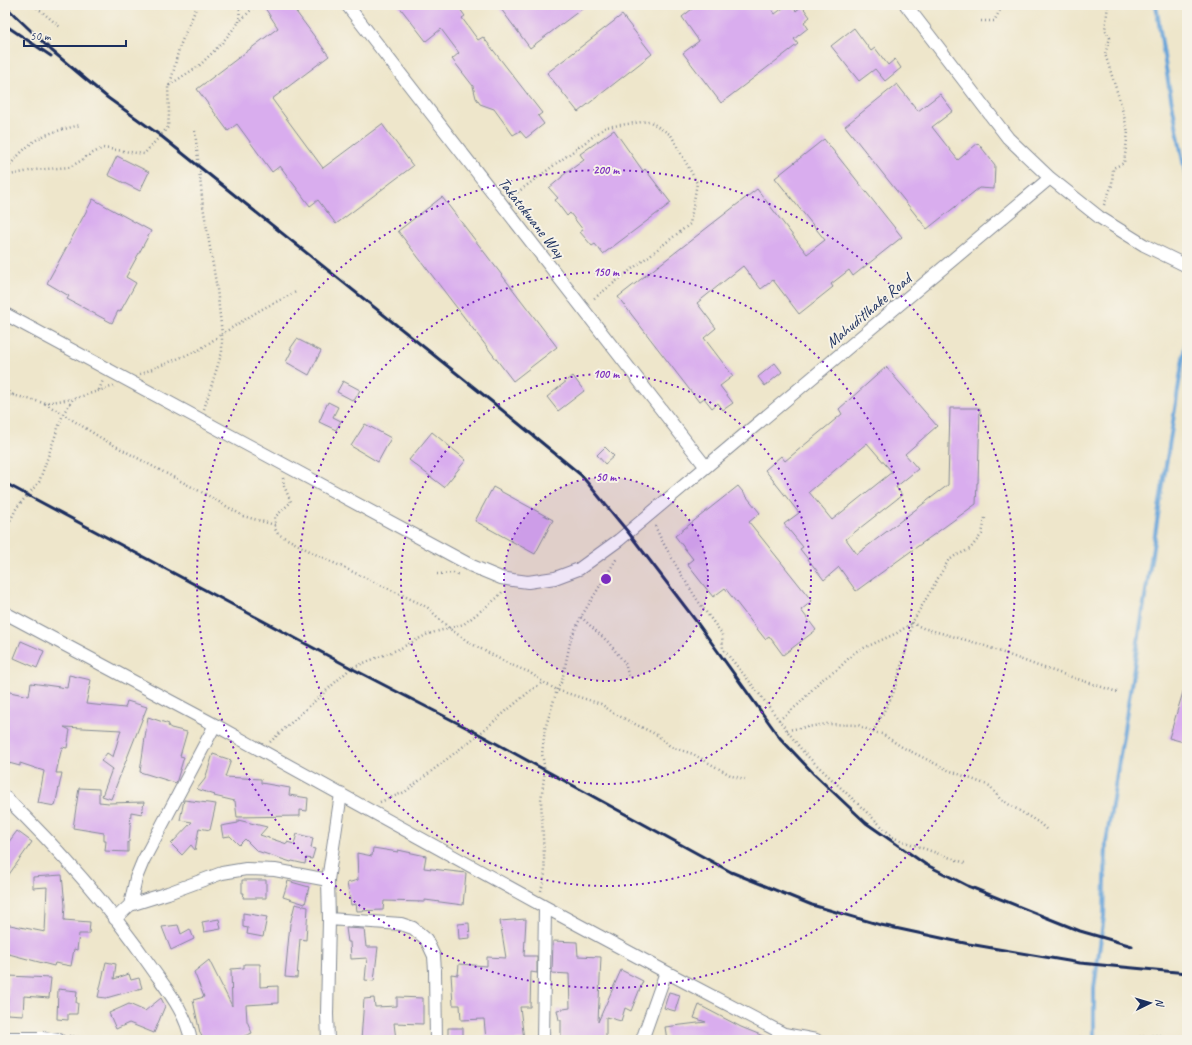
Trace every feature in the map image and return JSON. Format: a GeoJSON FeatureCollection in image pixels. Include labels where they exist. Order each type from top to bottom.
{"type":"FeatureCollection","features":[{"type":"Feature","properties":{"kind":"street","name":"Takatokwane Way"},"geometry":{"type":"LineString","coordinates":[[347,5],[706,467]]}},
{"type":"Feature","properties":{"kind":"street"},"geometry":{"type":"LineString","coordinates":[[906,5],[1008,138],[1050,178],[1099,217],[1144,245],[1187,266]]}},
{"type":"Feature","properties":{"kind":"street","name":"Mahuditlhake Road"},"geometry":{"type":"LineString","coordinates":[[5,314],[472,566],[501,578],[528,582],[555,578],[579,569],[628,532],[1050,178]]}},
{"type":"Feature","properties":{"kind":"street"},"geometry":{"type":"LineString","coordinates":[[5,613],[215,725],[542,903],[782,1037],[816,1040]]}},
{"type":"Feature","properties":{"kind":"street"},"geometry":{"type":"LineString","coordinates":[[130,905],[136,878],[142,861],[215,725]]}},
{"type":"Feature","properties":{"kind":"street"},"geometry":{"type":"LineString","coordinates":[[328,1040],[326,1014],[329,919],[328,880],[341,794]]}},
{"type":"Feature","properties":{"kind":"street"},"geometry":{"type":"LineString","coordinates":[[5,797],[76,870],[128,934],[177,1004],[188,1026],[191,1040]]}},
{"type":"Feature","properties":{"kind":"street"},"geometry":{"type":"LineString","coordinates":[[115,919],[130,905],[168,893],[213,875],[246,869],[275,870],[328,880]]}},
{"type":"Feature","properties":{"kind":"street"},"geometry":{"type":"LineString","coordinates":[[542,903],[543,1040]]}},
{"type":"Feature","properties":{"kind":"street"},"geometry":{"type":"LineString","coordinates":[[329,919],[401,924],[413,928],[426,939],[434,956],[436,1040]]}},
{"type":"Feature","properties":{"kind":"street"},"geometry":{"type":"LineString","coordinates":[[642,1040],[666,972]]}},
{"type":"Feature","properties":{"kind":"street"},"geometry":{"type":"LineString","coordinates":[[5,1038],[42,1038],[59,1040]]}},
{"type":"Feature","properties":{"kind":"path"},"geometry":{"type":"LineString","coordinates":[[34,5],[60,27]]}},
{"type":"Feature","properties":{"kind":"path"},"geometry":{"type":"LineString","coordinates":[[5,176],[34,170],[70,167],[86,156],[103,148],[144,154],[168,127],[168,86],[177,61],[179,50],[197,5]]}},
{"type":"Feature","properties":{"kind":"path"},"geometry":{"type":"LineString","coordinates":[[239,22],[240,5]]}},
{"type":"Feature","properties":{"kind":"path"},"geometry":{"type":"LineString","coordinates":[[168,86],[200,65],[256,5]]}},
{"type":"Feature","properties":{"kind":"path"},"geometry":{"type":"LineString","coordinates":[[981,21],[994,21],[1003,5]]}},
{"type":"Feature","properties":{"kind":"path"},"geometry":{"type":"LineString","coordinates":[[1099,217],[1112,185],[1112,168],[1124,163],[1128,132],[1105,54],[1110,38],[1105,30],[1108,5]]}},
{"type":"Feature","properties":{"kind":"path"},"geometry":{"type":"LineString","coordinates":[[502,204],[606,127],[649,121],[671,135],[697,183],[690,224],[583,308]]}},
{"type":"Feature","properties":{"kind":"path"},"geometry":{"type":"LineString","coordinates":[[5,171],[24,150],[36,140],[80,125]]}},
{"type":"Feature","properties":{"kind":"path"},"geometry":{"type":"LineString","coordinates":[[195,131],[203,206],[217,289],[222,334],[222,352],[201,420]]}},
{"type":"Feature","properties":{"kind":"path"},"geometry":{"type":"LineString","coordinates":[[44,403],[73,399],[116,386],[127,379],[199,350],[260,310],[296,292]]}},
{"type":"Feature","properties":{"kind":"path"},"geometry":{"type":"LineString","coordinates":[[5,390],[13,395]]}},
{"type":"Feature","properties":{"kind":"path"},"geometry":{"type":"LineString","coordinates":[[5,395],[13,395],[44,403],[101,438],[210,496],[243,516],[275,525]]}},
{"type":"Feature","properties":{"kind":"path"},"geometry":{"type":"LineString","coordinates":[[5,531],[17,507],[39,482],[63,414],[73,399]]}},
{"type":"Feature","properties":{"kind":"path"},"geometry":{"type":"LineString","coordinates":[[282,463],[284,486],[291,502],[276,517],[275,529],[278,534],[421,604],[428,608],[450,629],[470,643],[509,664],[530,672],[557,690],[601,704],[615,714],[657,735],[672,747],[693,754],[732,776],[745,779]]}},
{"type":"Feature","properties":{"kind":"path"},"geometry":{"type":"LineString","coordinates":[[873,732],[893,694],[906,650],[912,622],[948,561],[970,549],[982,534],[985,518]]}},
{"type":"Feature","properties":{"kind":"path"},"geometry":{"type":"LineString","coordinates":[[650,528],[655,525],[661,539],[681,574],[722,634],[723,649],[804,753],[894,838],[965,863]]}},
{"type":"Feature","properties":{"kind":"path"},"geometry":{"type":"LineString","coordinates":[[542,903],[545,874],[541,800],[545,770],[542,754],[545,729],[557,690],[562,681],[571,638],[581,617],[608,571],[621,553]]}},
{"type":"Feature","properties":{"kind":"path"},"geometry":{"type":"LineString","coordinates":[[265,746],[350,668],[399,649],[428,634],[464,624],[497,598],[513,580]]}},
{"type":"Feature","properties":{"kind":"path"},"geometry":{"type":"LineString","coordinates":[[581,617],[608,642],[625,663],[629,678]]}},
{"type":"Feature","properties":{"kind":"path"},"geometry":{"type":"LineString","coordinates":[[912,622],[923,628],[980,644],[1038,666],[1117,692]]}},
{"type":"Feature","properties":{"kind":"path"},"geometry":{"type":"LineString","coordinates":[[779,720],[799,704],[820,681],[838,669],[855,652],[897,633],[912,622]]}},
{"type":"Feature","properties":{"kind":"path"},"geometry":{"type":"LineString","coordinates":[[379,802],[405,792],[543,682]]}},
{"type":"Feature","properties":{"kind":"path"},"geometry":{"type":"LineString","coordinates":[[787,730],[827,724],[858,725],[873,732],[882,734],[902,747],[948,770],[990,786],[1000,799],[1038,822],[1047,830]]}},
{"type":"Feature","properties":{"kind":"path"},"geometry":{"type":"LineString","coordinates":[[1124,1040],[1161,1035]]}},
{"type":"Feature","properties":{"kind":"path"},"geometry":{"type":"LineString","coordinates":[[1072,1040],[1086,1037],[1095,1040]]}},
{"type":"Feature","properties":{"kind":"building"},"geometry":{"type":"Polygon","coordinates":[[[263,5],[291,5],[329,56],[272,99],[323,168],[382,124],[413,166],[336,224],[318,200],[310,206],[280,166],[272,172],[237,124],[228,131],[197,89],[278,28],[263,5]]]}},
{"type":"Feature","properties":{"kind":"building"},"geometry":{"type":"Polygon","coordinates":[[[398,5],[457,5],[465,16],[462,18],[478,40],[483,37],[542,113],[538,116],[544,124],[526,138],[520,131],[513,135],[494,109],[480,104],[476,98],[473,86],[452,59],[459,53],[441,29],[426,41],[398,5]]]}},
{"type":"Feature","properties":{"kind":"building"},"geometry":{"type":"Polygon","coordinates":[[[498,5],[587,5],[530,48],[498,5]]]}},
{"type":"Feature","properties":{"kind":"building"},"geometry":{"type":"Polygon","coordinates":[[[697,5],[769,5],[775,14],[787,5],[791,5],[796,11],[802,6],[810,17],[804,22],[808,28],[794,39],[798,44],[721,103],[683,53],[699,41],[682,17],[697,5]]]}},
{"type":"Feature","properties":{"kind":"building"},"geometry":{"type":"Polygon","coordinates":[[[622,15],[652,54],[578,112],[547,73],[622,15]]]}},
{"type":"Feature","properties":{"kind":"building"},"geometry":{"type":"Polygon","coordinates":[[[854,28],[871,51],[875,48],[888,65],[895,59],[901,68],[885,81],[875,69],[859,81],[831,46],[854,28]]]}},
{"type":"Feature","properties":{"kind":"building"},"geometry":{"type":"Polygon","coordinates":[[[897,84],[918,111],[940,94],[953,111],[932,127],[958,160],[978,143],[995,165],[994,189],[979,188],[927,229],[845,126],[897,84]]]}},
{"type":"Feature","properties":{"kind":"building"},"geometry":{"type":"Polygon","coordinates":[[[614,130],[643,171],[645,169],[671,203],[603,254],[595,244],[592,246],[580,232],[583,230],[570,213],[567,216],[555,200],[558,198],[549,188],[562,176],[584,160],[580,154],[614,130]]]}},
{"type":"Feature","properties":{"kind":"building"},"geometry":{"type":"Polygon","coordinates":[[[824,139],[902,237],[853,276],[849,270],[831,284],[833,287],[799,314],[773,280],[761,289],[743,266],[697,303],[716,328],[704,338],[733,376],[720,386],[733,403],[723,410],[718,403],[712,408],[704,398],[699,402],[618,297],[757,189],[807,254],[825,240],[775,178],[824,139]]]}},
{"type":"Feature","properties":{"kind":"building"},"geometry":{"type":"Polygon","coordinates":[[[117,156],[149,172],[140,191],[108,175],[117,156]]]}},
{"type":"Feature","properties":{"kind":"building"},"geometry":{"type":"Polygon","coordinates":[[[442,197],[557,347],[513,381],[398,231],[442,197]]]}},
{"type":"Feature","properties":{"kind":"building"},"geometry":{"type":"Polygon","coordinates":[[[93,199],[151,231],[126,277],[136,283],[120,312],[118,311],[112,323],[67,299],[69,296],[47,283],[93,199]]]}},
{"type":"Feature","properties":{"kind":"building"},"geometry":{"type":"Polygon","coordinates":[[[297,339],[321,351],[309,375],[286,362],[292,350],[290,349],[297,339]]]}},
{"type":"Feature","properties":{"kind":"building"},"geometry":{"type":"Polygon","coordinates":[[[775,363],[782,372],[765,386],[758,377],[775,363]]]}},
{"type":"Feature","properties":{"kind":"building"},"geometry":{"type":"Polygon","coordinates":[[[886,367],[937,426],[905,454],[918,469],[896,487],[902,495],[846,539],[857,554],[948,485],[950,408],[980,408],[976,504],[856,591],[839,567],[824,580],[800,549],[803,547],[784,524],[799,513],[765,470],[781,456],[785,461],[842,414],[839,409],[886,367]],[[867,443],[809,492],[832,520],[892,472],[867,443]]]}},
{"type":"Feature","properties":{"kind":"building"},"geometry":{"type":"Polygon","coordinates":[[[573,376],[584,391],[558,411],[547,397],[573,376]]]}},
{"type":"Feature","properties":{"kind":"building"},"geometry":{"type":"Polygon","coordinates":[[[343,381],[360,390],[354,401],[337,392],[343,381]]]}},
{"type":"Feature","properties":{"kind":"building"},"geometry":{"type":"Polygon","coordinates":[[[328,402],[338,407],[333,417],[341,421],[336,430],[319,422],[328,402]]]}},
{"type":"Feature","properties":{"kind":"building"},"geometry":{"type":"Polygon","coordinates":[[[365,424],[391,438],[378,462],[351,446],[365,424]]]}},
{"type":"Feature","properties":{"kind":"building"},"geometry":{"type":"Polygon","coordinates":[[[432,432],[466,460],[444,487],[409,460],[432,432]]]}},
{"type":"Feature","properties":{"kind":"building"},"geometry":{"type":"Polygon","coordinates":[[[605,447],[614,456],[605,464],[597,455],[605,447]]]}},
{"type":"Feature","properties":{"kind":"building"},"geometry":{"type":"Polygon","coordinates":[[[738,486],[760,513],[749,522],[812,601],[801,610],[816,630],[783,655],[769,636],[765,639],[725,588],[713,597],[687,564],[693,559],[675,536],[738,486]]]}},
{"type":"Feature","properties":{"kind":"building"},"geometry":{"type":"Polygon","coordinates":[[[493,487],[553,520],[535,554],[475,521],[493,487]]]}},
{"type":"Feature","properties":{"kind":"building"},"geometry":{"type":"Polygon","coordinates":[[[21,641],[44,651],[37,668],[14,658],[21,641]]]}},
{"type":"Feature","properties":{"kind":"building"},"geometry":{"type":"Polygon","coordinates":[[[69,675],[91,680],[86,704],[125,708],[127,701],[147,707],[111,799],[102,796],[112,769],[101,761],[107,753],[113,757],[121,730],[64,727],[70,730],[67,748],[62,747],[56,773],[62,773],[55,806],[38,803],[44,771],[20,763],[20,766],[5,762],[5,691],[29,696],[31,683],[67,688],[69,675]]]}},
{"type":"Feature","properties":{"kind":"building"},"geometry":{"type":"Polygon","coordinates":[[[1184,689],[1187,689],[1187,743],[1169,738],[1184,689]]]}},
{"type":"Feature","properties":{"kind":"building"},"geometry":{"type":"Polygon","coordinates":[[[148,717],[169,724],[168,726],[171,728],[187,732],[180,756],[184,757],[176,783],[140,772],[148,717]]]}},
{"type":"Feature","properties":{"kind":"building"},"geometry":{"type":"Polygon","coordinates":[[[213,754],[231,760],[225,777],[261,779],[261,783],[290,788],[289,795],[308,798],[307,811],[300,810],[300,816],[237,817],[235,801],[214,796],[215,795],[197,789],[205,779],[213,754]]]}},
{"type":"Feature","properties":{"kind":"building"},"geometry":{"type":"Polygon","coordinates":[[[79,788],[99,789],[99,802],[144,802],[142,814],[131,812],[128,852],[105,851],[106,841],[104,841],[104,833],[73,828],[79,788]]]}},
{"type":"Feature","properties":{"kind":"building"},"geometry":{"type":"Polygon","coordinates":[[[184,800],[216,804],[210,830],[199,828],[195,850],[191,845],[182,855],[171,844],[192,822],[180,820],[184,800]]]}},
{"type":"Feature","properties":{"kind":"building"},"geometry":{"type":"Polygon","coordinates":[[[238,820],[267,827],[260,835],[287,844],[287,842],[294,844],[297,834],[313,838],[311,848],[315,849],[312,859],[306,858],[305,864],[291,862],[257,851],[245,839],[239,845],[230,836],[223,837],[221,826],[238,823],[238,820]]]}},
{"type":"Feature","properties":{"kind":"building"},"geometry":{"type":"Polygon","coordinates":[[[17,831],[32,842],[5,880],[5,847],[17,831]]]}},
{"type":"Feature","properties":{"kind":"building"},"geometry":{"type":"Polygon","coordinates":[[[373,848],[398,852],[398,850],[426,856],[424,868],[466,873],[463,905],[425,900],[425,902],[384,901],[383,910],[357,911],[356,904],[351,905],[347,883],[358,880],[357,853],[372,856],[373,848]]]}},
{"type":"Feature","properties":{"kind":"building"},"geometry":{"type":"Polygon","coordinates":[[[62,875],[65,905],[64,920],[90,922],[89,934],[79,934],[77,950],[74,949],[71,966],[55,963],[54,966],[5,953],[5,924],[45,932],[47,887],[33,888],[33,877],[62,875]]]}},
{"type":"Feature","properties":{"kind":"building"},"geometry":{"type":"Polygon","coordinates":[[[242,880],[266,880],[266,898],[243,898],[244,893],[242,893],[242,880]]]}},
{"type":"Feature","properties":{"kind":"building"},"geometry":{"type":"Polygon","coordinates":[[[288,881],[309,887],[305,904],[283,897],[288,881]]]}},
{"type":"Feature","properties":{"kind":"building"},"geometry":{"type":"Polygon","coordinates":[[[295,904],[308,907],[306,940],[300,939],[297,978],[285,977],[290,924],[295,904]]]}},
{"type":"Feature","properties":{"kind":"building"},"geometry":{"type":"Polygon","coordinates":[[[243,913],[267,917],[263,937],[247,934],[248,928],[243,927],[243,913]]]}},
{"type":"Feature","properties":{"kind":"building"},"geometry":{"type":"Polygon","coordinates":[[[219,919],[221,929],[204,932],[202,922],[219,919]]]}},
{"type":"Feature","properties":{"kind":"building"},"geometry":{"type":"Polygon","coordinates":[[[526,919],[524,956],[537,956],[537,973],[531,972],[530,1007],[520,1007],[524,1040],[486,1040],[484,1019],[461,1020],[460,1005],[453,1005],[451,974],[458,975],[459,964],[487,966],[487,957],[506,958],[500,921],[526,919]]]}},
{"type":"Feature","properties":{"kind":"building"},"geometry":{"type":"Polygon","coordinates":[[[469,923],[470,938],[459,939],[458,924],[469,923]]]}},
{"type":"Feature","properties":{"kind":"building"},"geometry":{"type":"Polygon","coordinates":[[[178,925],[181,934],[190,929],[194,939],[171,950],[162,927],[178,925]]]}},
{"type":"Feature","properties":{"kind":"building"},"geometry":{"type":"Polygon","coordinates":[[[346,928],[364,929],[366,947],[378,947],[374,981],[365,980],[367,958],[351,959],[350,942],[348,942],[346,928]]]}},
{"type":"Feature","properties":{"kind":"building"},"geometry":{"type":"Polygon","coordinates":[[[553,941],[577,942],[578,956],[601,957],[598,1022],[621,970],[643,981],[631,1011],[625,1008],[621,1021],[606,1017],[606,1039],[561,1040],[561,1020],[559,1020],[557,1010],[570,1008],[569,974],[552,973],[553,941]]]}},
{"type":"Feature","properties":{"kind":"building"},"geometry":{"type":"Polygon","coordinates":[[[209,960],[232,1006],[231,969],[244,968],[244,964],[260,964],[260,987],[278,986],[278,1003],[246,1005],[247,1021],[252,1033],[235,1040],[204,1040],[200,1033],[193,1000],[204,997],[194,972],[209,960]]]}},
{"type":"Feature","properties":{"kind":"building"},"geometry":{"type":"Polygon","coordinates":[[[106,962],[116,964],[114,979],[129,974],[131,980],[139,978],[142,988],[106,998],[98,997],[106,962]]]}},
{"type":"Feature","properties":{"kind":"building"},"geometry":{"type":"Polygon","coordinates":[[[9,976],[51,978],[49,998],[24,996],[23,1015],[7,1014],[9,976]]]}},
{"type":"Feature","properties":{"kind":"building"},"geometry":{"type":"Polygon","coordinates":[[[58,989],[77,991],[77,1014],[68,1014],[68,1020],[57,1019],[58,989]]]}},
{"type":"Feature","properties":{"kind":"building"},"geometry":{"type":"Polygon","coordinates":[[[669,992],[680,995],[675,1011],[664,1008],[669,992]]]}},
{"type":"Feature","properties":{"kind":"building"},"geometry":{"type":"Polygon","coordinates":[[[397,997],[423,998],[423,1024],[394,1023],[396,1040],[361,1040],[364,999],[374,998],[375,1007],[397,1006],[397,997]]]}},
{"type":"Feature","properties":{"kind":"building"},"geometry":{"type":"Polygon","coordinates":[[[161,998],[165,1006],[154,1033],[129,1023],[116,1029],[109,1013],[129,1004],[145,1011],[161,998]]]}},
{"type":"Feature","properties":{"kind":"building"},"geometry":{"type":"Polygon","coordinates":[[[699,1005],[741,1027],[773,1040],[667,1040],[665,1027],[706,1022],[694,1018],[699,1005]]]}},
{"type":"Feature","properties":{"kind":"building"},"geometry":{"type":"Polygon","coordinates":[[[448,1028],[463,1028],[463,1038],[448,1039],[448,1028]]]}},
{"type":"Feature","properties":{"kind":"waterway"},"geometry":{"type":"LineString","coordinates":[[1156,5],[1169,87],[1187,183]]}},
{"type":"Feature","properties":{"kind":"waterway"},"geometry":{"type":"LineString","coordinates":[[1094,1040],[1094,988],[1104,916],[1106,843],[1187,333]]}},
{"type":"Feature","properties":{"kind":"railway"},"geometry":{"type":"LineString","coordinates":[[5,6],[51,50],[108,98],[161,136],[581,475],[628,532],[696,621],[780,738],[814,774],[866,823],[925,864],[968,886],[1080,931],[1132,946]]}},
{"type":"Feature","properties":{"kind":"railway"},"geometry":{"type":"LineString","coordinates":[[5,25],[51,56]]}},
{"type":"Feature","properties":{"kind":"railway"},"geometry":{"type":"LineString","coordinates":[[5,483],[351,668],[479,734],[731,872],[812,905],[881,925],[969,944],[1080,963],[1187,973]]}}]}
